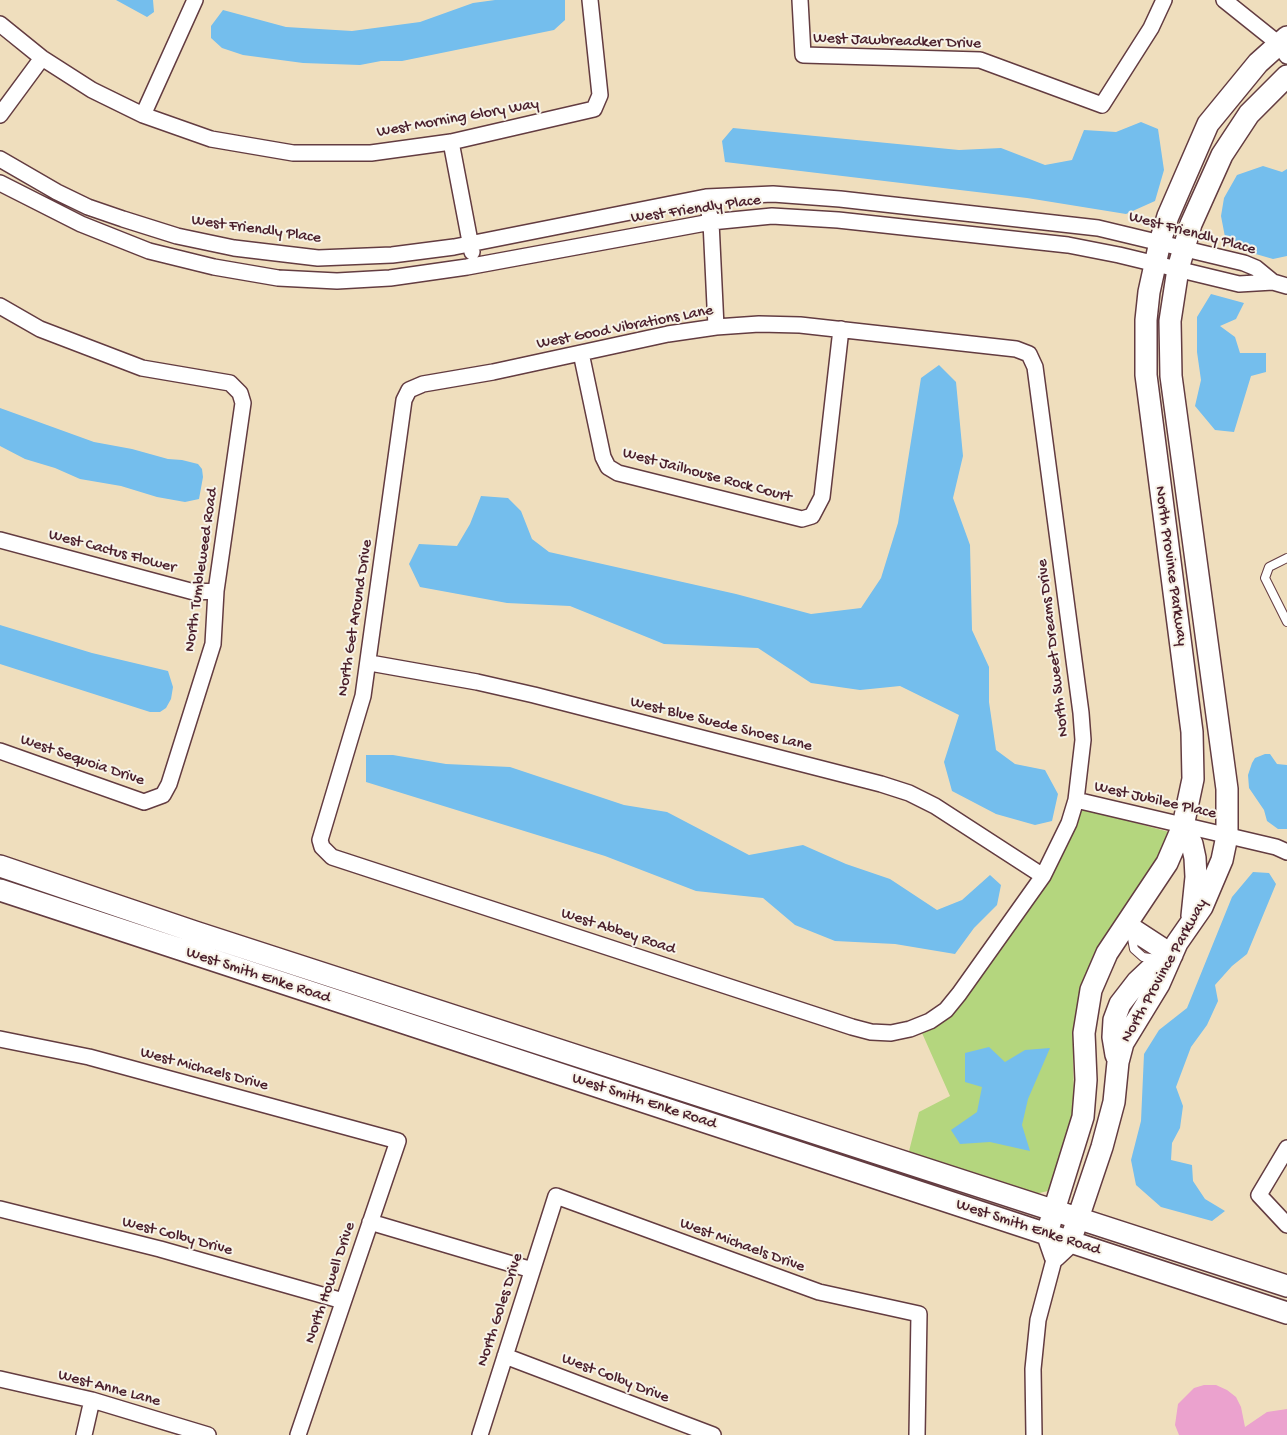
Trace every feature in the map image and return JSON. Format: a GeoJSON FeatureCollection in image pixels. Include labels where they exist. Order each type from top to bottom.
{"type":"FeatureCollection","features":[{"type":"Feature","properties":{"kind":"street"},"geometry":{"type":"LineString","coordinates":[[142,115],[195,0]]}},
{"type":"Feature","properties":{"kind":"street","name":"West Morning Glory Way"},"geometry":{"type":"LineString","coordinates":[[0,24],[42,58],[92,90],[142,115],[211,139],[293,153],[371,153],[451,142],[594,109],[600,95],[590,0]]}},
{"type":"Feature","properties":{"kind":"street","name":"West Jawbreadker Drive"},"geometry":{"type":"LineString","coordinates":[[800,0],[803,55],[980,60],[1102,105],[1151,28],[1164,0]]}},
{"type":"Feature","properties":{"kind":"street"},"geometry":{"type":"LineString","coordinates":[[1224,0],[1284,46]]}},
{"type":"Feature","properties":{"kind":"street","name":"North Province Parkway"},"geometry":{"type":"LineString","coordinates":[[1047,1233],[1083,1118],[1086,1080],[1084,1033],[1091,990],[1107,953],[1129,926],[1156,882],[1182,826],[1193,779],[1194,756],[1190,712],[1146,375],[1146,320],[1155,263],[1160,242],[1180,187],[1208,124],[1258,63],[1284,46]]}},
{"type":"Feature","properties":{"kind":"street"},"geometry":{"type":"LineString","coordinates":[[0,115],[42,58]]}},
{"type":"Feature","properties":{"kind":"street","name":"North Province Parkway"},"geometry":{"type":"LineString","coordinates":[[1063,1249],[1078,1218],[1109,1125],[1118,1062],[1123,1043],[1131,1026],[1159,984],[1167,958],[1187,930],[1213,885],[1227,836],[1227,789],[1171,376],[1170,321],[1178,269],[1191,224],[1222,155],[1249,114],[1287,76]]}},
{"type":"Feature","properties":{"kind":"street"},"geometry":{"type":"LineString","coordinates":[[451,142],[474,266]]}},
{"type":"Feature","properties":{"kind":"street","name":"West Friendly Place"},"geometry":{"type":"LineString","coordinates":[[0,159],[88,207],[177,236],[234,248],[318,258],[392,255],[471,244],[706,198],[773,194],[840,199],[1070,224],[1160,242],[1244,263],[1256,268],[1280,284]]}},
{"type":"Feature","properties":{"kind":"street","name":"West Friendly Place"},"geometry":{"type":"LineString","coordinates":[[0,183],[81,224],[149,251],[214,267],[278,278],[337,280],[390,278],[474,266],[711,222],[772,216],[829,219],[1068,245],[1155,263],[1239,284],[1280,284]]}},
{"type":"Feature","properties":{"kind":"street"},"geometry":{"type":"LineString","coordinates":[[706,198],[711,222],[716,327]]}},
{"type":"Feature","properties":{"kind":"street","name":"North Tumbleweed Road"},"geometry":{"type":"LineString","coordinates":[[0,306],[40,329],[142,368],[230,383],[240,393],[243,403],[216,590],[213,644],[169,784],[163,795],[153,798]]}},
{"type":"Feature","properties":{"kind":"street","name":"West Good Vibrations Lane"},"geometry":{"type":"LineString","coordinates":[[409,390],[423,384],[458,379],[668,334],[716,327],[759,324],[841,329],[1016,349],[1029,354]]}},
{"type":"Feature","properties":{"kind":"street","name":"West Jailhouse Rock Court"},"geometry":{"type":"LineString","coordinates":[[580,354],[603,457],[608,467],[618,473],[802,519],[812,516],[822,497],[841,329]]}},
{"type":"Feature","properties":{"kind":"street","name":"North Sweet Dreams Drive"},"geometry":{"type":"LineString","coordinates":[[910,1029],[930,1021],[950,1005],[1043,876],[1069,823],[1076,800],[1083,740],[1081,713],[1035,367],[1029,354]]}},
{"type":"Feature","properties":{"kind":"street","name":"North Get Around Drive"},"geometry":{"type":"LineString","coordinates":[[322,847],[320,832],[355,727],[370,663],[404,400],[409,390]]}},
{"type":"Feature","properties":{"kind":"street","name":"West Cactus Flower"},"geometry":{"type":"LineString","coordinates":[[0,540],[194,592],[216,590]]}},
{"type":"Feature","properties":{"kind":"street","name":"West Blue Suede Shoes Lane"},"geometry":{"type":"LineString","coordinates":[[370,663],[505,688],[881,784],[935,806],[1043,876]]}},
{"type":"Feature","properties":{"kind":"street"},"geometry":{"type":"LineString","coordinates":[[1190,712],[1211,773],[1217,824],[1227,836]]}},
{"type":"Feature","properties":{"kind":"street","name":"West Sequoia Drive"},"geometry":{"type":"LineString","coordinates":[[0,751],[144,802],[153,798]]}},
{"type":"Feature","properties":{"kind":"street","name":"West Jubilee Place"},"geometry":{"type":"LineString","coordinates":[[1076,800],[1276,847],[1287,852]]}},
{"type":"Feature","properties":{"kind":"street"},"geometry":{"type":"LineString","coordinates":[[1182,826],[1192,844],[1196,877],[1193,911],[1187,930]]}},
{"type":"Feature","properties":{"kind":"street","name":"West Abbey Road"},"geometry":{"type":"LineString","coordinates":[[322,847],[332,857],[852,1027],[871,1032],[891,1032],[910,1029]]}},
{"type":"Feature","properties":{"kind":"street","name":"West Smith Enke Road"},"geometry":{"type":"LineString","coordinates":[[0,866],[214,938],[1287,1286]]}},
{"type":"Feature","properties":{"kind":"street","name":"West Smith Enke Road"},"geometry":{"type":"LineString","coordinates":[[0,890],[1047,1233]]}},
{"type":"Feature","properties":{"kind":"street"},"geometry":{"type":"LineString","coordinates":[[1129,926],[1167,958]]}},
{"type":"Feature","properties":{"kind":"street","name":"West Michaels Drive"},"geometry":{"type":"LineString","coordinates":[[0,1039],[89,1057],[398,1141]]}},
{"type":"Feature","properties":{"kind":"street","name":"North Howell Drive"},"geometry":{"type":"LineString","coordinates":[[298,1435],[398,1141]]}},
{"type":"Feature","properties":{"kind":"street"},"geometry":{"type":"LineString","coordinates":[[1287,1148],[1259,1195],[1287,1225]]}},
{"type":"Feature","properties":{"kind":"street","name":"West Michaels Drive"},"geometry":{"type":"LineString","coordinates":[[556,1196],[819,1292],[919,1314],[917,1435]]}},
{"type":"Feature","properties":{"kind":"street","name":"North Goles Drive"},"geometry":{"type":"LineString","coordinates":[[480,1435],[556,1196]]}},
{"type":"Feature","properties":{"kind":"street","name":"West Colby Drive"},"geometry":{"type":"LineString","coordinates":[[0,1209],[160,1249],[343,1301]]}},
{"type":"Feature","properties":{"kind":"street"},"geometry":{"type":"LineString","coordinates":[[370,1222],[532,1270]]}},
{"type":"Feature","properties":{"kind":"street"},"geometry":{"type":"LineString","coordinates":[[1034,1435],[1033,1369],[1038,1320],[1063,1249],[1047,1233]]}},
{"type":"Feature","properties":{"kind":"street","name":"West Smith Enke Road"},"geometry":{"type":"LineString","coordinates":[[1063,1249],[1287,1313]]}},
{"type":"Feature","properties":{"kind":"street","name":"West Colby Drive"},"geometry":{"type":"LineString","coordinates":[[506,1356],[713,1435]]}},
{"type":"Feature","properties":{"kind":"street","name":"West Anne Lane"},"geometry":{"type":"LineString","coordinates":[[0,1379],[92,1400],[208,1435]]}},
{"type":"Feature","properties":{"kind":"street"},"geometry":{"type":"LineString","coordinates":[[84,1435],[92,1400]]}},
{"type":"Feature","properties":{"kind":"lane"},"geometry":{"type":"LineString","coordinates":[[1287,558],[1269,568],[1265,578],[1287,622]]}},
{"type":"Feature","properties":{"kind":"green space"},"geometry":{"type":"Polygon","coordinates":[[[1080,808],[1169,832],[1156,868],[1100,948],[1081,984],[1073,1051],[1074,1103],[1068,1136],[1048,1191],[1035,1194],[908,1155],[919,1112],[950,1096],[922,1033],[961,1005],[1011,934],[1063,855],[1080,808]]]}},
{"type":"Feature","properties":{"kind":"water"},"geometry":{"type":"Polygon","coordinates":[[[116,0],[153,0],[154,12],[147,17],[116,0]]]}},
{"type":"Feature","properties":{"kind":"water"},"geometry":{"type":"Polygon","coordinates":[[[495,0],[565,0],[565,20],[554,30],[402,61],[381,61],[360,65],[303,63],[243,55],[222,48],[211,38],[211,26],[223,10],[286,27],[352,31],[420,22],[473,3],[495,0]]]}},
{"type":"Feature","properties":{"kind":"water"},"geometry":{"type":"Polygon","coordinates":[[[1141,122],[1158,129],[1164,170],[1155,201],[1126,214],[1027,198],[725,162],[722,141],[733,128],[959,150],[1001,148],[1045,165],[1072,160],[1084,130],[1116,132],[1141,122]]]}},
{"type":"Feature","properties":{"kind":"water"},"geometry":{"type":"Polygon","coordinates":[[[1263,166],[1282,172],[1287,169],[1287,256],[1273,259],[1231,245],[1225,237],[1221,216],[1224,198],[1237,175],[1263,166]]]}},
{"type":"Feature","properties":{"kind":"water"},"geometry":{"type":"Polygon","coordinates":[[[1211,294],[1244,303],[1236,319],[1220,326],[1235,337],[1240,353],[1266,353],[1266,372],[1251,376],[1234,432],[1215,430],[1195,406],[1201,380],[1197,352],[1197,317],[1211,294]]]}},
{"type":"Feature","properties":{"kind":"water"},"geometry":{"type":"Polygon","coordinates":[[[939,365],[956,382],[963,456],[953,498],[970,545],[972,630],[989,667],[989,702],[996,750],[1015,764],[1045,770],[1058,794],[1052,821],[1035,825],[996,814],[952,791],[944,762],[959,715],[900,686],[860,690],[811,683],[758,648],[664,644],[570,606],[507,603],[420,587],[409,564],[419,544],[457,546],[470,524],[481,496],[508,498],[521,511],[532,539],[549,552],[736,594],[811,614],[861,608],[881,578],[898,523],[921,378],[939,365]]]}},
{"type":"Feature","properties":{"kind":"water"},"geometry":{"type":"Polygon","coordinates":[[[0,408],[94,442],[198,464],[202,469],[203,477],[199,499],[185,502],[157,497],[121,486],[80,479],[55,468],[25,459],[0,446],[0,408]]]}},
{"type":"Feature","properties":{"kind":"water"},"geometry":{"type":"Polygon","coordinates":[[[0,625],[92,653],[168,671],[173,687],[171,699],[166,708],[160,712],[150,712],[0,664],[0,625]]]}},
{"type":"Feature","properties":{"kind":"water"},"geometry":{"type":"Polygon","coordinates":[[[1270,754],[1277,764],[1287,765],[1287,829],[1278,829],[1267,821],[1264,810],[1249,788],[1248,775],[1252,763],[1255,758],[1270,754]]]}},
{"type":"Feature","properties":{"kind":"water"},"geometry":{"type":"Polygon","coordinates":[[[366,755],[393,755],[446,764],[510,767],[624,805],[667,812],[749,855],[803,845],[846,864],[890,879],[937,910],[962,900],[990,875],[1001,885],[997,905],[974,928],[955,954],[895,944],[835,941],[795,925],[763,898],[696,891],[605,856],[366,782],[366,755]]]}},
{"type":"Feature","properties":{"kind":"water"},"geometry":{"type":"Polygon","coordinates":[[[1253,872],[1269,873],[1276,884],[1247,954],[1232,966],[1215,985],[1218,1001],[1207,1025],[1191,1047],[1176,1087],[1183,1106],[1180,1128],[1172,1143],[1171,1160],[1192,1165],[1193,1181],[1205,1199],[1225,1211],[1212,1221],[1161,1207],[1136,1185],[1131,1160],[1141,1121],[1144,1054],[1159,1030],[1187,1008],[1232,897],[1253,872]]]}},
{"type":"Feature","properties":{"kind":"water"},"geometry":{"type":"Polygon","coordinates":[[[989,1047],[1005,1062],[1025,1050],[1050,1048],[1028,1099],[1022,1125],[1030,1151],[990,1142],[960,1144],[951,1130],[977,1112],[982,1087],[965,1082],[965,1053],[989,1047]]]}},
{"type":"Feature","properties":{"kind":"building"},"geometry":{"type":"Polygon","coordinates":[[[1204,1385],[1216,1385],[1236,1397],[1241,1407],[1245,1427],[1267,1412],[1287,1409],[1287,1435],[1179,1435],[1175,1425],[1178,1404],[1194,1388],[1204,1385]]]}}]}
